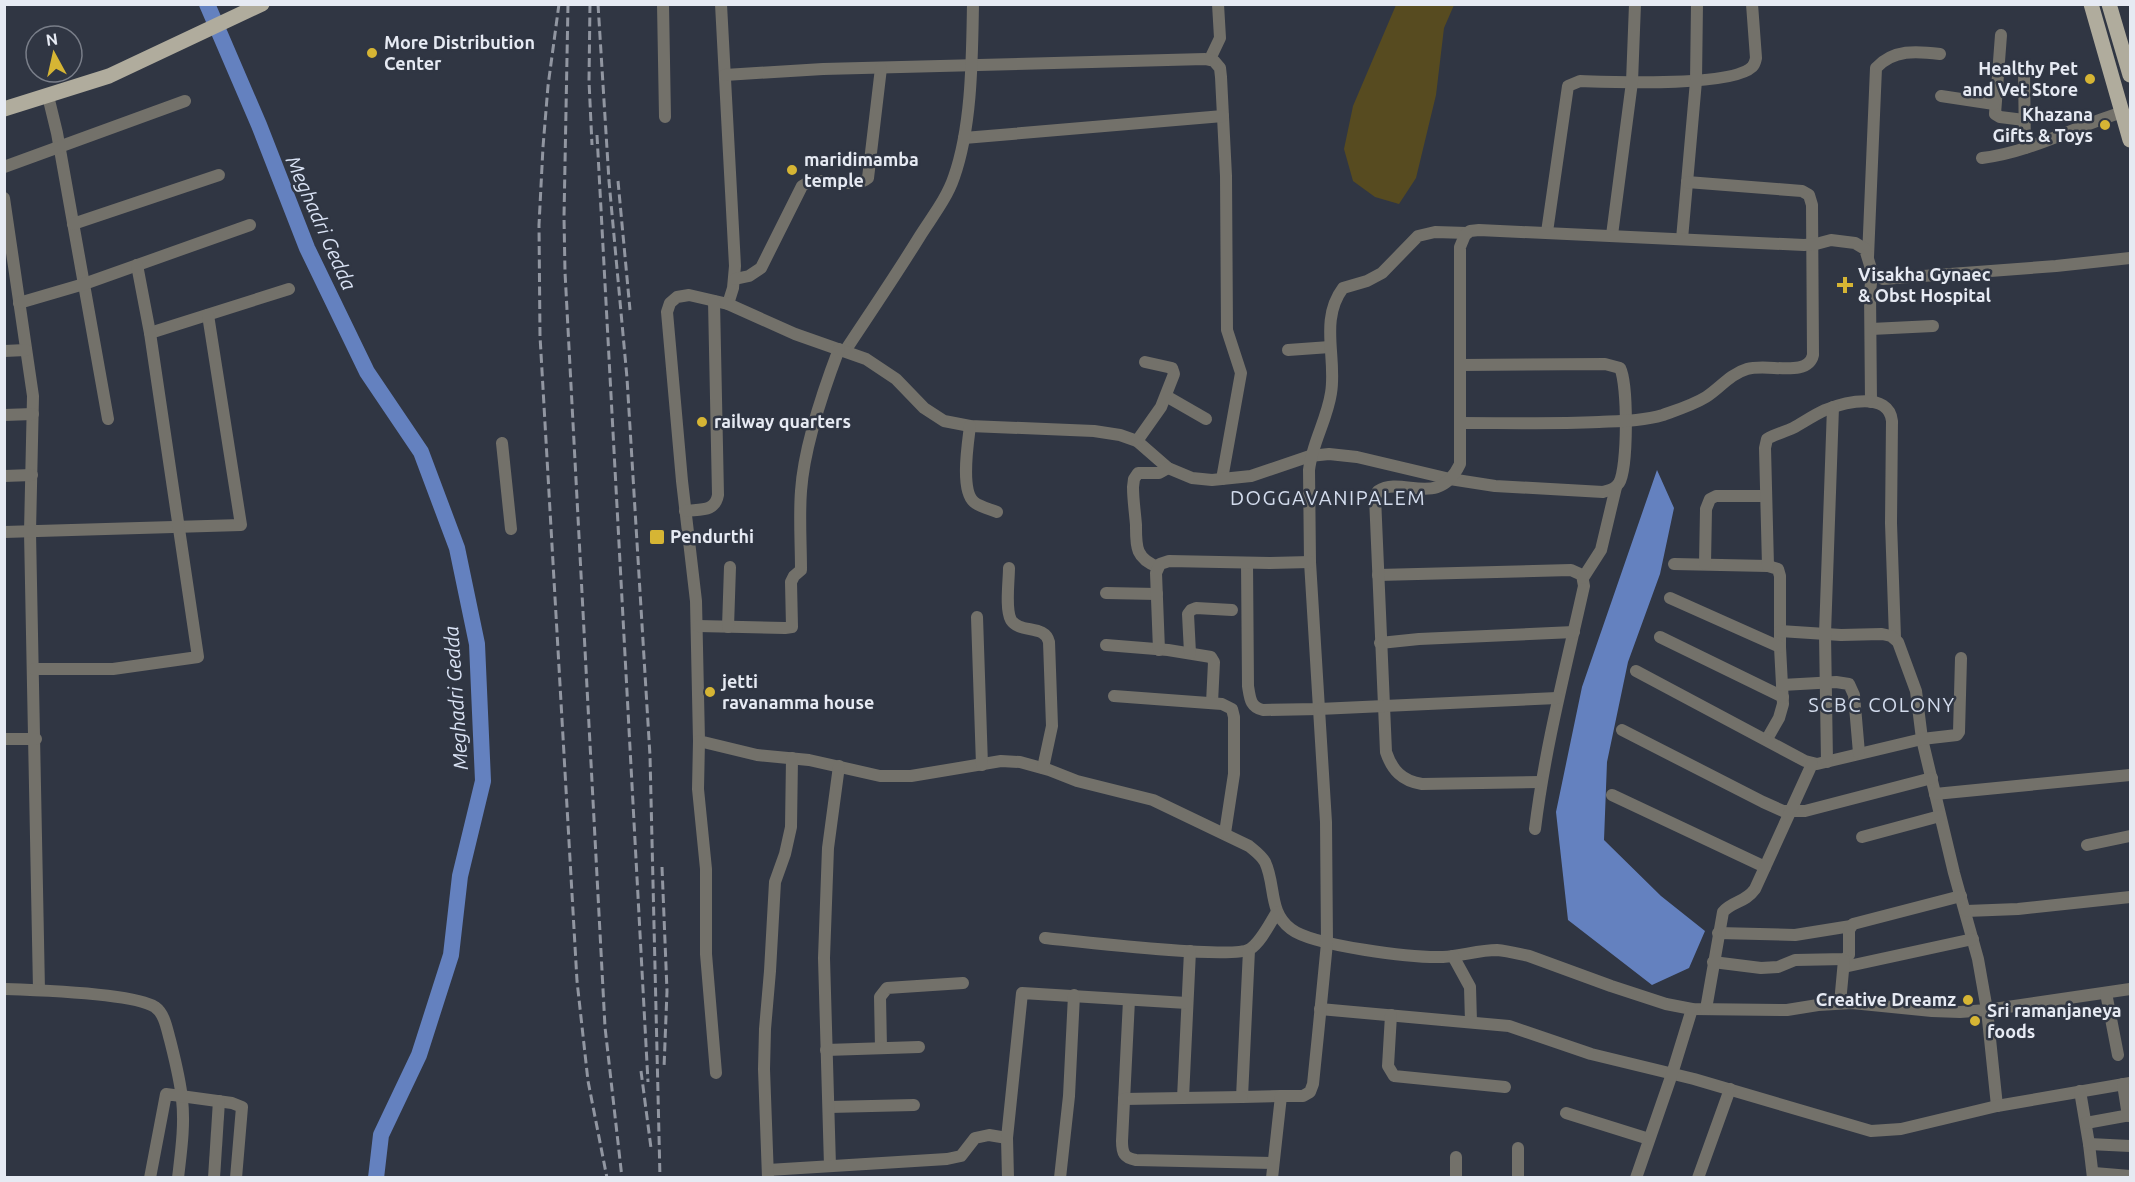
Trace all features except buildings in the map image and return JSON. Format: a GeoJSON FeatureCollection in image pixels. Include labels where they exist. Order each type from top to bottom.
{"type":"FeatureCollection","features":[{"type":"Feature","properties":{"kind":"main road"},"geometry":{"type":"LineString","coordinates":[[4,109],[109,76],[262,4]]}},
{"type":"Feature","properties":{"kind":"main road"},"geometry":{"type":"LineString","coordinates":[[2091,4],[2127,110]]}},
{"type":"Feature","properties":{"kind":"main road"},"geometry":{"type":"LineString","coordinates":[[2100,4],[2127,110],[2130,140]]}},
{"type":"Feature","properties":{"kind":"main road"},"geometry":{"type":"LineString","coordinates":[[2109,4],[2130,75]]}},
{"type":"Feature","properties":{"kind":"street"},"geometry":{"type":"LineString","coordinates":[[663,4],[665,117]]}},
{"type":"Feature","properties":{"kind":"street"},"geometry":{"type":"LineString","coordinates":[[721,4],[735,279],[728,304]]}},
{"type":"Feature","properties":{"kind":"street"},"geometry":{"type":"LineString","coordinates":[[698,626],[785,628],[793,625],[791,582],[801,570],[801,489],[812,435],[827,382],[842,350],[936,211],[954,178],[964,138],[972,65],[973,4]]}},
{"type":"Feature","properties":{"kind":"street"},"geometry":{"type":"LineString","coordinates":[[1210,59],[1220,38],[1218,4]]}},
{"type":"Feature","properties":{"kind":"street"},"geometry":{"type":"LineString","coordinates":[[1612,236],[1632,82],[1635,4]]}},
{"type":"Feature","properties":{"kind":"street"},"geometry":{"type":"LineString","coordinates":[[1682,239],[1696,81],[1697,4]]}},
{"type":"Feature","properties":{"kind":"street"},"geometry":{"type":"LineString","coordinates":[[1547,232],[1568,86],[1580,81],[1696,81],[1737,73],[1754,66],[1756,52],[1752,4]]}},
{"type":"Feature","properties":{"kind":"street"},"geometry":{"type":"LineString","coordinates":[[2001,35],[1994,104],[1996,116],[2024,120]]}},
{"type":"Feature","properties":{"kind":"street"},"geometry":{"type":"LineString","coordinates":[[1871,402],[1872,272],[1868,257],[1876,68],[1905,51],[1940,54]]}},
{"type":"Feature","properties":{"kind":"street"},"geometry":{"type":"LineString","coordinates":[[725,75],[972,65],[1210,59],[1214,61],[1220,68],[1226,176],[1227,330],[1241,373],[1222,479]]}},
{"type":"Feature","properties":{"kind":"street"},"geometry":{"type":"LineString","coordinates":[[735,279],[749,276],[761,268],[802,186],[810,182],[863,182],[868,178],[881,68]]}},
{"type":"Feature","properties":{"kind":"street"},"geometry":{"type":"LineString","coordinates":[[2024,70],[2025,148]]}},
{"type":"Feature","properties":{"kind":"street"},"geometry":{"type":"LineString","coordinates":[[48,96],[60,146],[108,419]]}},
{"type":"Feature","properties":{"kind":"street"},"geometry":{"type":"LineString","coordinates":[[1941,96],[1994,104]]}},
{"type":"Feature","properties":{"kind":"street"},"geometry":{"type":"LineString","coordinates":[[4,167],[185,100]]}},
{"type":"Feature","properties":{"kind":"street"},"geometry":{"type":"LineString","coordinates":[[1982,158],[2004,155],[2127,110]]}},
{"type":"Feature","properties":{"kind":"street"},"geometry":{"type":"LineString","coordinates":[[964,138],[1223,116]]}},
{"type":"Feature","properties":{"kind":"street"},"geometry":{"type":"LineString","coordinates":[[74,224],[219,175]]}},
{"type":"Feature","properties":{"kind":"street"},"geometry":{"type":"LineString","coordinates":[[1461,423],[1626,420],[1661,416],[1695,403],[1714,391],[1731,376],[1750,368],[1765,366],[1796,369],[1812,361],[1811,199],[1806,192],[1687,182]]}},
{"type":"Feature","properties":{"kind":"street"},"geometry":{"type":"LineString","coordinates":[[4,198],[10,286],[19,303],[33,396],[30,532],[36,739],[34,815],[39,990]]}},
{"type":"Feature","properties":{"kind":"street"},"geometry":{"type":"LineString","coordinates":[[19,303],[84,284],[250,225]]}},
{"type":"Feature","properties":{"kind":"street"},"geometry":{"type":"LineString","coordinates":[[1124,1099],[1303,1096],[1312,1089],[1327,943],[1326,822],[1310,562],[1308,485],[1310,456],[1331,395],[1330,322],[1338,295],[1343,288],[1367,281],[1382,273],[1418,236],[1435,232],[1467,233],[1479,230],[1547,232],[1811,245],[1826,240],[1847,241],[1861,246],[1868,257]]}},
{"type":"Feature","properties":{"kind":"street"},"geometry":{"type":"LineString","coordinates":[[1467,233],[1460,247],[1460,464],[1450,479],[1434,488],[1385,487],[1378,491],[1374,504],[1385,739],[1389,760],[1399,775],[1411,782],[1422,784],[1541,782]]}},
{"type":"Feature","properties":{"kind":"street"},"geometry":{"type":"LineString","coordinates":[[1872,272],[1880,278],[1888,278],[2056,266],[2130,258]]}},
{"type":"Feature","properties":{"kind":"street"},"geometry":{"type":"LineString","coordinates":[[34,669],[113,669],[198,657],[150,333],[137,266]]}},
{"type":"Feature","properties":{"kind":"street"},"geometry":{"type":"LineString","coordinates":[[150,333],[289,289]]}},
{"type":"Feature","properties":{"kind":"street"},"geometry":{"type":"LineString","coordinates":[[716,1073],[705,943],[706,869],[698,797],[698,626],[685,511],[668,312],[670,303],[681,296],[689,295],[728,304],[795,334],[842,350],[876,365],[896,379],[938,419],[970,426],[1094,431],[1120,435],[1137,441],[1168,468],[1192,478],[1222,479],[1251,476],[1310,456],[1343,455],[1450,479],[1495,486],[1604,492],[1616,487]]}},
{"type":"Feature","properties":{"kind":"street"},"geometry":{"type":"LineString","coordinates":[[685,511],[712,507],[718,495],[714,301]]}},
{"type":"Feature","properties":{"kind":"street"},"geometry":{"type":"LineString","coordinates":[[4,532],[241,525],[208,315]]}},
{"type":"Feature","properties":{"kind":"street"},"geometry":{"type":"LineString","coordinates":[[1871,329],[1933,326]]}},
{"type":"Feature","properties":{"kind":"street"},"geometry":{"type":"LineString","coordinates":[[1288,350],[1330,347]]}},
{"type":"Feature","properties":{"kind":"street"},"geometry":{"type":"LineString","coordinates":[[4,351],[26,350]]}},
{"type":"Feature","properties":{"kind":"street"},"geometry":{"type":"LineString","coordinates":[[1137,441],[1151,423],[1166,396],[1174,371],[1168,366],[1145,362]]}},
{"type":"Feature","properties":{"kind":"street"},"geometry":{"type":"LineString","coordinates":[[1461,365],[1605,364],[1620,368],[1625,380],[1626,420],[1621,480],[1616,487],[1601,550],[1583,578]]}},
{"type":"Feature","properties":{"kind":"street"},"geometry":{"type":"LineString","coordinates":[[1166,396],[1206,419]]}},
{"type":"Feature","properties":{"kind":"street"},"geometry":{"type":"LineString","coordinates":[[1768,566],[1765,448],[1767,439],[1833,407],[1848,403],[1871,402],[1889,409],[1892,421],[1891,523],[1894,638]]}},
{"type":"Feature","properties":{"kind":"street"},"geometry":{"type":"LineString","coordinates":[[1827,762],[1825,634],[1833,407]]}},
{"type":"Feature","properties":{"kind":"street"},"geometry":{"type":"LineString","coordinates":[[4,415],[33,414]]}},
{"type":"Feature","properties":{"kind":"street"},"geometry":{"type":"LineString","coordinates":[[970,426],[966,469],[970,496],[976,504],[997,512]]}},
{"type":"Feature","properties":{"kind":"street"},"geometry":{"type":"LineString","coordinates":[[502,443],[512,529]]}},
{"type":"Feature","properties":{"kind":"street"},"geometry":{"type":"LineString","coordinates":[[1158,567],[1143,558],[1137,548],[1133,511],[1134,479],[1138,474],[1159,473],[1168,468]]}},
{"type":"Feature","properties":{"kind":"street"},"geometry":{"type":"LineString","coordinates":[[4,476],[32,475]]}},
{"type":"Feature","properties":{"kind":"street"},"geometry":{"type":"LineString","coordinates":[[1705,564],[1706,509],[1710,499],[1716,496],[1766,496]]}},
{"type":"Feature","properties":{"kind":"street"},"geometry":{"type":"LineString","coordinates":[[1159,650],[1156,577],[1158,567],[1164,562],[1310,562]]}},
{"type":"Feature","properties":{"kind":"street"},"geometry":{"type":"LineString","coordinates":[[1247,563],[1248,686],[1252,705],[1257,709],[1319,709],[1557,698]]}},
{"type":"Feature","properties":{"kind":"street"},"geometry":{"type":"LineString","coordinates":[[1674,564],[1768,566],[1776,568],[1780,573],[1782,691],[1779,718],[1767,740]]}},
{"type":"Feature","properties":{"kind":"street"},"geometry":{"type":"LineString","coordinates":[[728,627],[730,567]]}},
{"type":"Feature","properties":{"kind":"street"},"geometry":{"type":"LineString","coordinates":[[1009,568],[1008,609],[1010,618],[1017,625],[1044,633],[1049,642],[1052,726],[1043,768]]}},
{"type":"Feature","properties":{"kind":"street"},"geometry":{"type":"LineString","coordinates":[[1378,575],[1571,570],[1580,572],[1584,586],[1557,698],[1541,782],[1535,829]]}},
{"type":"Feature","properties":{"kind":"street"},"geometry":{"type":"LineString","coordinates":[[1106,593],[1157,594]]}},
{"type":"Feature","properties":{"kind":"street"},"geometry":{"type":"LineString","coordinates":[[1670,598],[1780,647]]}},
{"type":"Feature","properties":{"kind":"street"},"geometry":{"type":"LineString","coordinates":[[1190,653],[1188,614],[1191,610],[1196,608],[1232,610]]}},
{"type":"Feature","properties":{"kind":"street"},"geometry":{"type":"LineString","coordinates":[[977,617],[982,765]]}},
{"type":"Feature","properties":{"kind":"street"},"geometry":{"type":"LineString","coordinates":[[1780,631],[1882,634],[1898,642],[1916,691],[1922,739],[1973,939],[1987,1010],[1997,1106]]}},
{"type":"Feature","properties":{"kind":"street"},"geometry":{"type":"LineString","coordinates":[[1380,643],[1574,632]]}},
{"type":"Feature","properties":{"kind":"street"},"geometry":{"type":"LineString","coordinates":[[1660,637],[1782,691],[1825,683],[1849,684],[1853,690],[1858,753]]}},
{"type":"Feature","properties":{"kind":"street"},"geometry":{"type":"LineString","coordinates":[[1106,645],[1208,656],[1213,659],[1212,703]]}},
{"type":"Feature","properties":{"kind":"street"},"geometry":{"type":"LineString","coordinates":[[1636,671],[1812,764],[1922,739],[1955,736],[1959,732],[1961,658]]}},
{"type":"Feature","properties":{"kind":"street"},"geometry":{"type":"LineString","coordinates":[[1114,696],[1212,703],[1226,705],[1234,712],[1234,774],[1224,833]]}},
{"type":"Feature","properties":{"kind":"street"},"geometry":{"type":"LineString","coordinates":[[1622,730],[1763,802],[1791,812],[1824,807],[1932,778]]}},
{"type":"Feature","properties":{"kind":"street"},"geometry":{"type":"LineString","coordinates":[[4,739],[36,739]]}},
{"type":"Feature","properties":{"kind":"street"},"geometry":{"type":"LineString","coordinates":[[699,741],[757,755],[792,758],[892,777],[921,775],[1010,761],[1043,768],[1077,782],[1153,800],[1249,846],[1265,862],[1277,912],[1292,930],[1314,940],[1406,955],[1454,956],[1497,950],[1511,952],[1529,956],[1666,1004],[1692,1009],[1787,1011],[1840,1003],[1932,1011],[1987,1010],[2130,989]]}},
{"type":"Feature","properties":{"kind":"street"},"geometry":{"type":"LineString","coordinates":[[792,758],[791,827],[773,893],[764,1053],[768,1174],[830,1166],[947,1159],[961,1156],[971,1140],[980,1136],[1007,1138]]}},
{"type":"Feature","properties":{"kind":"street"},"geometry":{"type":"LineString","coordinates":[[1706,1009],[1721,917],[1726,909],[1746,900],[1755,890],[1812,764]]}},
{"type":"Feature","properties":{"kind":"street"},"geometry":{"type":"LineString","coordinates":[[830,1166],[825,926],[828,848],[839,766]]}},
{"type":"Feature","properties":{"kind":"street"},"geometry":{"type":"LineString","coordinates":[[1935,794],[2130,775]]}},
{"type":"Feature","properties":{"kind":"street"},"geometry":{"type":"LineString","coordinates":[[1612,795],[1766,867]]}},
{"type":"Feature","properties":{"kind":"street"},"geometry":{"type":"LineString","coordinates":[[1862,837],[1940,816]]}},
{"type":"Feature","properties":{"kind":"street"},"geometry":{"type":"LineString","coordinates":[[2087,845],[2130,836]]}},
{"type":"Feature","properties":{"kind":"street"},"geometry":{"type":"LineString","coordinates":[[1718,933],[1795,935],[1814,933],[1851,926],[1961,896]]}},
{"type":"Feature","properties":{"kind":"street"},"geometry":{"type":"LineString","coordinates":[[1966,911],[2018,909],[2130,897]]}},
{"type":"Feature","properties":{"kind":"street"},"geometry":{"type":"LineString","coordinates":[[1045,938],[1237,953],[1249,950],[1258,941],[1277,912]]}},
{"type":"Feature","properties":{"kind":"street"},"geometry":{"type":"LineString","coordinates":[[1840,1003],[1851,926]]}},
{"type":"Feature","properties":{"kind":"street"},"geometry":{"type":"LineString","coordinates":[[1713,963],[1761,968],[1778,967],[1795,960],[1844,963],[1973,939]]}},
{"type":"Feature","properties":{"kind":"street"},"geometry":{"type":"LineString","coordinates":[[1242,1097],[1249,950]]}},
{"type":"Feature","properties":{"kind":"street"},"geometry":{"type":"LineString","coordinates":[[1183,1098],[1190,951]]}},
{"type":"Feature","properties":{"kind":"street"},"geometry":{"type":"LineString","coordinates":[[1454,956],[1470,987],[1471,1022]]}},
{"type":"Feature","properties":{"kind":"street"},"geometry":{"type":"LineString","coordinates":[[881,1048],[880,997],[887,988],[963,983]]}},
{"type":"Feature","properties":{"kind":"street"},"geometry":{"type":"LineString","coordinates":[[4,988],[132,1000],[155,1007],[163,1017],[182,1095],[182,1137],[178,1178]]}},
{"type":"Feature","properties":{"kind":"street"},"geometry":{"type":"LineString","coordinates":[[1008,1178],[1007,1138],[1022,993],[1187,1003]]}},
{"type":"Feature","properties":{"kind":"street"},"geometry":{"type":"LineString","coordinates":[[2106,993],[2118,1055]]}},
{"type":"Feature","properties":{"kind":"street"},"geometry":{"type":"LineString","coordinates":[[1060,1178],[1069,1096],[1074,995]]}},
{"type":"Feature","properties":{"kind":"street"},"geometry":{"type":"LineString","coordinates":[[1129,1000],[1123,1153],[1129,1159],[1273,1163]]}},
{"type":"Feature","properties":{"kind":"street"},"geometry":{"type":"LineString","coordinates":[[1320,1009],[1509,1026],[1566,1047],[1730,1089],[1871,1131],[1901,1129],[1997,1106],[2127,1083],[2129,1115],[2086,1123]]}},
{"type":"Feature","properties":{"kind":"street"},"geometry":{"type":"LineString","coordinates":[[1636,1178],[1692,1009]]}},
{"type":"Feature","properties":{"kind":"street"},"geometry":{"type":"LineString","coordinates":[[1391,1015],[1388,1066],[1394,1076],[1505,1087]]}},
{"type":"Feature","properties":{"kind":"street"},"geometry":{"type":"LineString","coordinates":[[826,1050],[919,1047]]}},
{"type":"Feature","properties":{"kind":"street"},"geometry":{"type":"LineString","coordinates":[[1698,1178],[1730,1089]]}},
{"type":"Feature","properties":{"kind":"street"},"geometry":{"type":"LineString","coordinates":[[2080,1091],[2093,1175],[2130,1176]]}},
{"type":"Feature","properties":{"kind":"street"},"geometry":{"type":"LineString","coordinates":[[150,1178],[166,1094],[240,1105],[243,1109],[236,1178]]}},
{"type":"Feature","properties":{"kind":"street"},"geometry":{"type":"LineString","coordinates":[[1272,1178],[1281,1096]]}},
{"type":"Feature","properties":{"kind":"street"},"geometry":{"type":"LineString","coordinates":[[214,1178],[219,1101]]}},
{"type":"Feature","properties":{"kind":"street"},"geometry":{"type":"LineString","coordinates":[[830,1107],[914,1105]]}},
{"type":"Feature","properties":{"kind":"street"},"geometry":{"type":"LineString","coordinates":[[1566,1113],[1649,1139]]}},
{"type":"Feature","properties":{"kind":"street"},"geometry":{"type":"LineString","coordinates":[[2090,1144],[2130,1146]]}},
{"type":"Feature","properties":{"kind":"street"},"geometry":{"type":"LineString","coordinates":[[1518,1148],[1518,1178]]}},
{"type":"Feature","properties":{"kind":"street"},"geometry":{"type":"LineString","coordinates":[[1456,1157],[1456,1178]]}},
{"type":"Feature","properties":{"kind":"shaded area"},"geometry":{"type":"Polygon","coordinates":[[[1396,5],[1454,5],[1444,28],[1436,95],[1416,178],[1399,204],[1375,197],[1353,181],[1344,149],[1353,106],[1396,5]]]}},
{"type":"Feature","properties":{"kind":"water"},"geometry":{"type":"Polygon","coordinates":[[[1657,470],[1674,508],[1660,574],[1628,662],[1607,762],[1604,840],[1661,896],[1705,931],[1689,968],[1652,985],[1568,920],[1556,812],[1582,687],[1657,470]]]}},
{"type":"Feature","properties":{"kind":"waterway","name":"Meghadri Gedda"},"geometry":{"type":"LineString","coordinates":[[207,4],[259,125],[307,248],[367,372],[421,452],[457,548],[477,644],[483,781],[460,876],[451,955],[419,1055],[381,1135],[376,1178]]}},
{"type":"Feature","properties":{"kind":"railway"},"geometry":{"type":"LineString","coordinates":[[559,4],[548,86],[543,147],[539,225],[540,336],[577,981],[588,1081],[607,1178]]}},
{"type":"Feature","properties":{"kind":"railway"},"geometry":{"type":"LineString","coordinates":[[568,4],[565,272],[605,1027],[622,1178]]}},
{"type":"Feature","properties":{"kind":"railway"},"geometry":{"type":"LineString","coordinates":[[590,4],[589,81],[592,145]]}},
{"type":"Feature","properties":{"kind":"railway"},"geometry":{"type":"LineString","coordinates":[[598,4],[609,181],[627,378],[650,756],[660,1178]]}},
{"type":"Feature","properties":{"kind":"railway"},"geometry":{"type":"LineString","coordinates":[[597,135],[648,1082]]}},
{"type":"Feature","properties":{"kind":"railway"},"geometry":{"type":"LineString","coordinates":[[618,181],[630,310]]}},
{"type":"Feature","properties":{"kind":"railway"},"geometry":{"type":"LineString","coordinates":[[662,867],[667,991],[664,1068]]}},
{"type":"Feature","properties":{"kind":"railway"},"geometry":{"type":"LineString","coordinates":[[641,1071],[651,1148]]}},
{"type":"Feature","properties":{"kind":"place","name":"More Distribution Center"},"geometry":{"type":"Point","coordinates":[372,53]}},
{"type":"Feature","properties":{"kind":"place","name":"Healthy Pet and Vet Store"},"geometry":{"type":"Point","coordinates":[2090,79]}},
{"type":"Feature","properties":{"kind":"place","name":"Khazana Gifts & Toys"},"geometry":{"type":"Point","coordinates":[2105,125]}},
{"type":"Feature","properties":{"kind":"place","name":"maridimamba temple"},"geometry":{"type":"Point","coordinates":[792,170]}},
{"type":"Feature","properties":{"kind":"place","name":"Visakha Gynaec & Obst Hospital"},"geometry":{"type":"Point","coordinates":[1845,285]}},
{"type":"Feature","properties":{"kind":"place","name":"railway quarters"},"geometry":{"type":"Point","coordinates":[702,422]}},
{"type":"Feature","properties":{"kind":"place","name":"Pendurthi"},"geometry":{"type":"Point","coordinates":[657,537]}},
{"type":"Feature","properties":{"kind":"place","name":"jetti ravanamma house"},"geometry":{"type":"Point","coordinates":[710,692]}},
{"type":"Feature","properties":{"kind":"place","name":"Creative Dreamz"},"geometry":{"type":"Point","coordinates":[1968,1000]}},
{"type":"Feature","properties":{"kind":"place","name":"Sri ramanjaneya foods"},"geometry":{"type":"Point","coordinates":[1975,1021]}},
{"type":"Feature","properties":{"kind":"district","name":"DOGGAVANIPALEM"},"geometry":{"type":"Point","coordinates":[1328,498]}},
{"type":"Feature","properties":{"kind":"district","name":"SCBC COLONY"},"geometry":{"type":"Point","coordinates":[1882,705]}}]}
